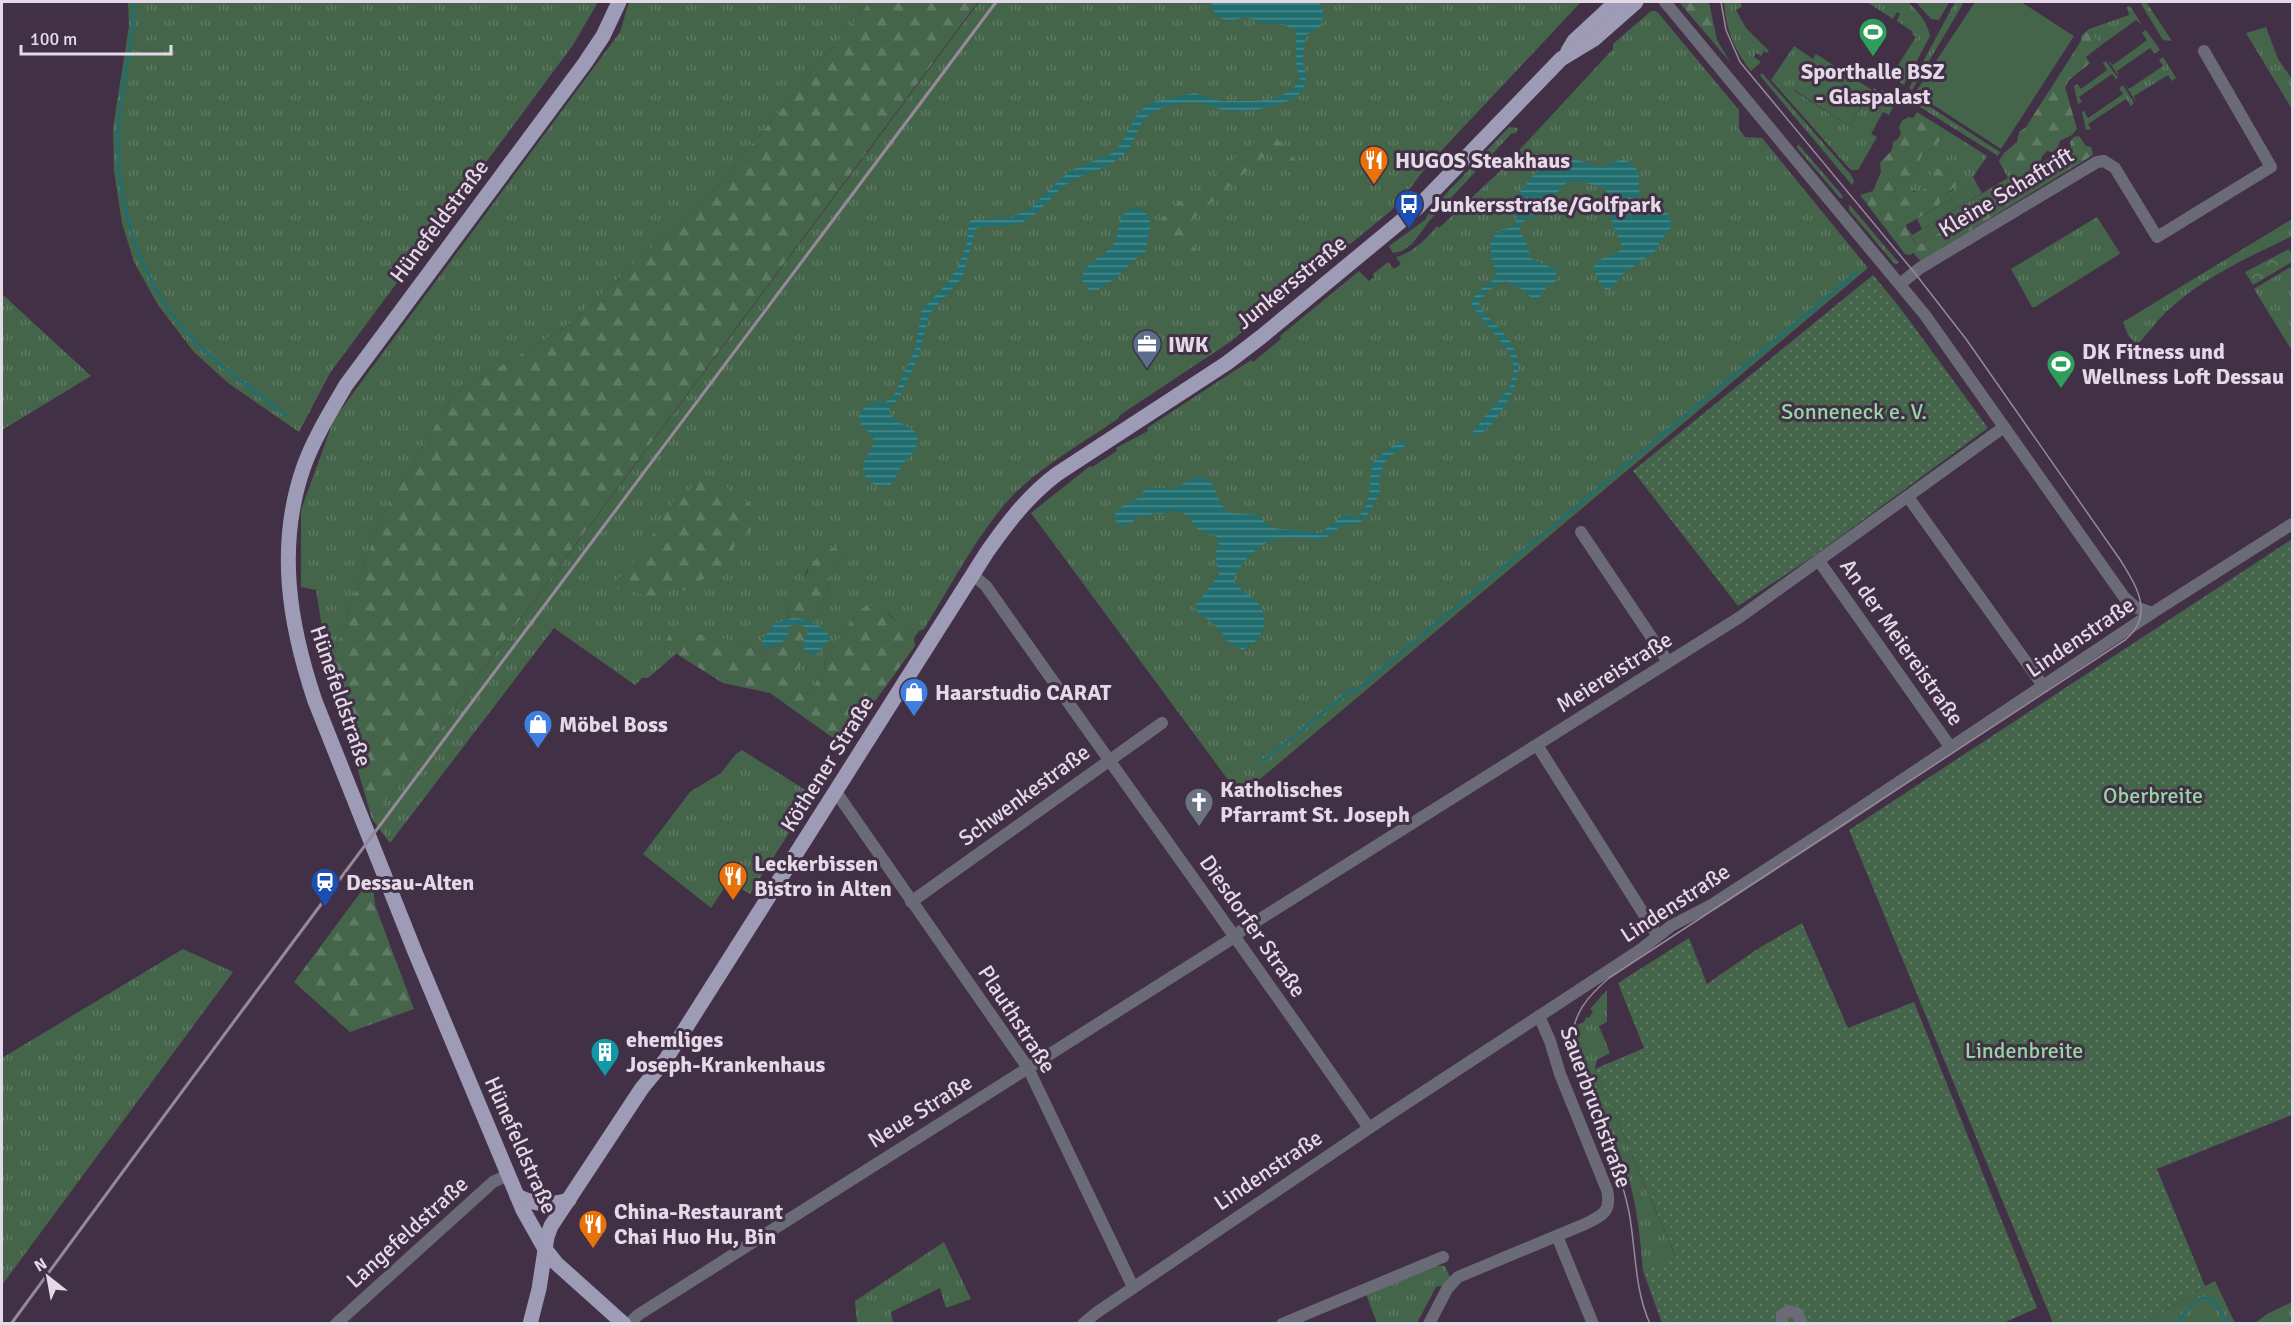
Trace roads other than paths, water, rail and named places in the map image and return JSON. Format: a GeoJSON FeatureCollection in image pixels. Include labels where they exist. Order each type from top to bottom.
{"type":"FeatureCollection","features":[{"type":"Feature","properties":{"kind":"main road","name":"Hünefeldstraße"},"geometry":{"type":"LineString","coordinates":[[619,2],[603,36],[585,63],[346,385],[304,465],[294,502],[288,551],[289,588],[295,636],[315,701],[410,942],[517,1196],[544,1249],[568,1275],[627,1323]]}},
{"type":"Feature","properties":{"kind":"main road","name":"Junkersstraße"},"geometry":{"type":"LineString","coordinates":[[1567,54],[1574,41],[1616,2]]}},
{"type":"Feature","properties":{"kind":"main road","name":"Junkersstraße"},"geometry":{"type":"LineString","coordinates":[[1016,511],[1057,474],[1247,348],[1430,195],[1495,125],[1567,54],[1594,39],[1636,2]]}},
{"type":"Feature","properties":{"kind":"main road","name":"Köthener Straße"},"geometry":{"type":"LineString","coordinates":[[530,1323],[539,1289],[544,1249],[551,1226],[642,1088],[666,1059],[1016,511]]}},
{"type":"Feature","properties":{"kind":"main road"},"geometry":{"type":"LineString","coordinates":[[517,1196],[540,1205],[569,1200]]}},
{"type":"Feature","properties":{"kind":"street"},"geometry":{"type":"LineString","coordinates":[[1665,2],[1934,327],[2124,597],[2135,607],[2152,613]]}},
{"type":"Feature","properties":{"kind":"street","name":"Kleine Schaftrift"},"geometry":{"type":"LineString","coordinates":[[1900,284],[1920,268],[2097,162],[2104,161],[2115,168],[2157,237],[2271,167],[2204,51]]}},
{"type":"Feature","properties":{"kind":"street","name":"Meiereistraße"},"geometry":{"type":"LineString","coordinates":[[1235,936],[1740,616],[2004,427]]}},
{"type":"Feature","properties":{"kind":"street"},"geometry":{"type":"LineString","coordinates":[[1908,497],[2044,687]]}},
{"type":"Feature","properties":{"kind":"street","name":"Lindenstraße"},"geometry":{"type":"LineString","coordinates":[[1083,1323],[1369,1128],[1640,950],[1657,935],[1713,904],[2044,687],[2152,613],[2292,524]]}},
{"type":"Feature","properties":{"kind":"street"},"geometry":{"type":"LineString","coordinates":[[1581,532],[1668,662]]}},
{"type":"Feature","properties":{"kind":"street","name":"An der Meiereistraße"},"geometry":{"type":"LineString","coordinates":[[1819,561],[1951,748]]}},
{"type":"Feature","properties":{"kind":"street","name":"Diesdorfer Straße"},"geometry":{"type":"LineString","coordinates":[[973,575],[986,586],[1369,1128]]}},
{"type":"Feature","properties":{"kind":"street","name":"Schwenkestraße"},"geometry":{"type":"LineString","coordinates":[[911,902],[1162,723]]}},
{"type":"Feature","properties":{"kind":"street"},"geometry":{"type":"LineString","coordinates":[[1537,745],[1657,935]]}},
{"type":"Feature","properties":{"kind":"street","name":"Plauthstraße"},"geometry":{"type":"LineString","coordinates":[[836,792],[1028,1068],[1133,1287]]}},
{"type":"Feature","properties":{"kind":"street","name":"Neue Straße"},"geometry":{"type":"LineString","coordinates":[[627,1323],[1235,936]]}},
{"type":"Feature","properties":{"kind":"street","name":"Sauerbruchstraße"},"geometry":{"type":"LineString","coordinates":[[1429,1323],[1447,1289],[1458,1277],[1557,1236],[1603,1214],[1608,1207],[1609,1199],[1539,1016]]}},
{"type":"Feature","properties":{"kind":"street","name":"Langefeldstraße"},"geometry":{"type":"LineString","coordinates":[[336,1323],[489,1186],[508,1174]]}},
{"type":"Feature","properties":{"kind":"street"},"geometry":{"type":"LineString","coordinates":[[1557,1236],[1593,1323]]}},
{"type":"Feature","properties":{"kind":"street"},"geometry":{"type":"LineString","coordinates":[[1282,1323],[1443,1257]]}},
{"type":"Feature","properties":{"kind":"street"},"geometry":{"type":"LineString","coordinates":[[1782,1323],[1782,1315],[1789,1311],[1797,1313],[1802,1323]]}},
{"type":"Feature","properties":{"kind":"waterway"},"geometry":{"type":"LineString","coordinates":[[134,2],[132,33],[119,123],[118,151],[120,179],[132,235],[155,288],[170,312],[188,334],[223,367],[286,415]]}},
{"type":"Feature","properties":{"kind":"waterway"},"geometry":{"type":"LineString","coordinates":[[1262,762],[1349,692],[1359,688],[1857,272]]}},
{"type":"Feature","properties":{"kind":"waterway"},"geometry":{"type":"LineString","coordinates":[[2176,1324],[2191,1306],[2203,1298],[2215,1303],[2227,1324]]}},
{"type":"Feature","properties":{"kind":"tram line"},"geometry":{"type":"LineString","coordinates":[[1650,1324],[1641,1297],[1629,1212],[1622,1183],[1575,1065],[1573,1033],[1578,1014],[1583,1006],[1609,978],[2125,640],[2139,621],[2141,611],[2137,591],[2121,561],[1966,339],[1914,272],[1740,62],[1726,30],[1721,2]]}},
{"type":"Feature","properties":{"kind":"railway"},"geometry":{"type":"LineString","coordinates":[[11,1324],[379,827],[996,2]]}},
{"type":"Feature","properties":{"kind":"place","name":"Sporthalle BSZ - Glaspalast"},"geometry":{"type":"Point","coordinates":[1873,58]}},
{"type":"Feature","properties":{"kind":"place","name":"HUGOS Steakhaus"},"geometry":{"type":"Point","coordinates":[1374,186]}},
{"type":"Feature","properties":{"kind":"place","name":"Junkersstraße/Golfpark"},"geometry":{"type":"Point","coordinates":[1409,230]}},
{"type":"Feature","properties":{"kind":"place","name":"IWK"},"geometry":{"type":"Point","coordinates":[1147,370]}},
{"type":"Feature","properties":{"kind":"place","name":"DK Fitness und Wellness Loft Dessau"},"geometry":{"type":"Point","coordinates":[2061,390]}},
{"type":"Feature","properties":{"kind":"place","name":"Haarstudio CARAT"},"geometry":{"type":"Point","coordinates":[914,718]}},
{"type":"Feature","properties":{"kind":"place","name":"Möbel Boss"},"geometry":{"type":"Point","coordinates":[538,750]}},
{"type":"Feature","properties":{"kind":"place","name":"Katholisches Pfarramt St. Joseph"},"geometry":{"type":"Point","coordinates":[1199,828]}},
{"type":"Feature","properties":{"kind":"place","name":"Leckerbissen Bistro in Alten"},"geometry":{"type":"Point","coordinates":[733,902]}},
{"type":"Feature","properties":{"kind":"place","name":"Dessau-Alten"},"geometry":{"type":"Point","coordinates":[325,908]}},
{"type":"Feature","properties":{"kind":"place","name":"ehemliges Joseph-Krankenhaus"},"geometry":{"type":"Point","coordinates":[605,1078]}},
{"type":"Feature","properties":{"kind":"place","name":"China-Restaurant Chai Huo Hu, Bin"},"geometry":{"type":"Point","coordinates":[593,1250]}},
{"type":"Feature","properties":{"kind":"park label","name":"Sonneneck e. V."},"geometry":{"type":"Point","coordinates":[1854,411]}},
{"type":"Feature","properties":{"kind":"park label","name":"Oberbreite"},"geometry":{"type":"Point","coordinates":[2153,795]}},
{"type":"Feature","properties":{"kind":"park label","name":"Lindenbreite"},"geometry":{"type":"Point","coordinates":[2024,1050]}}]}
